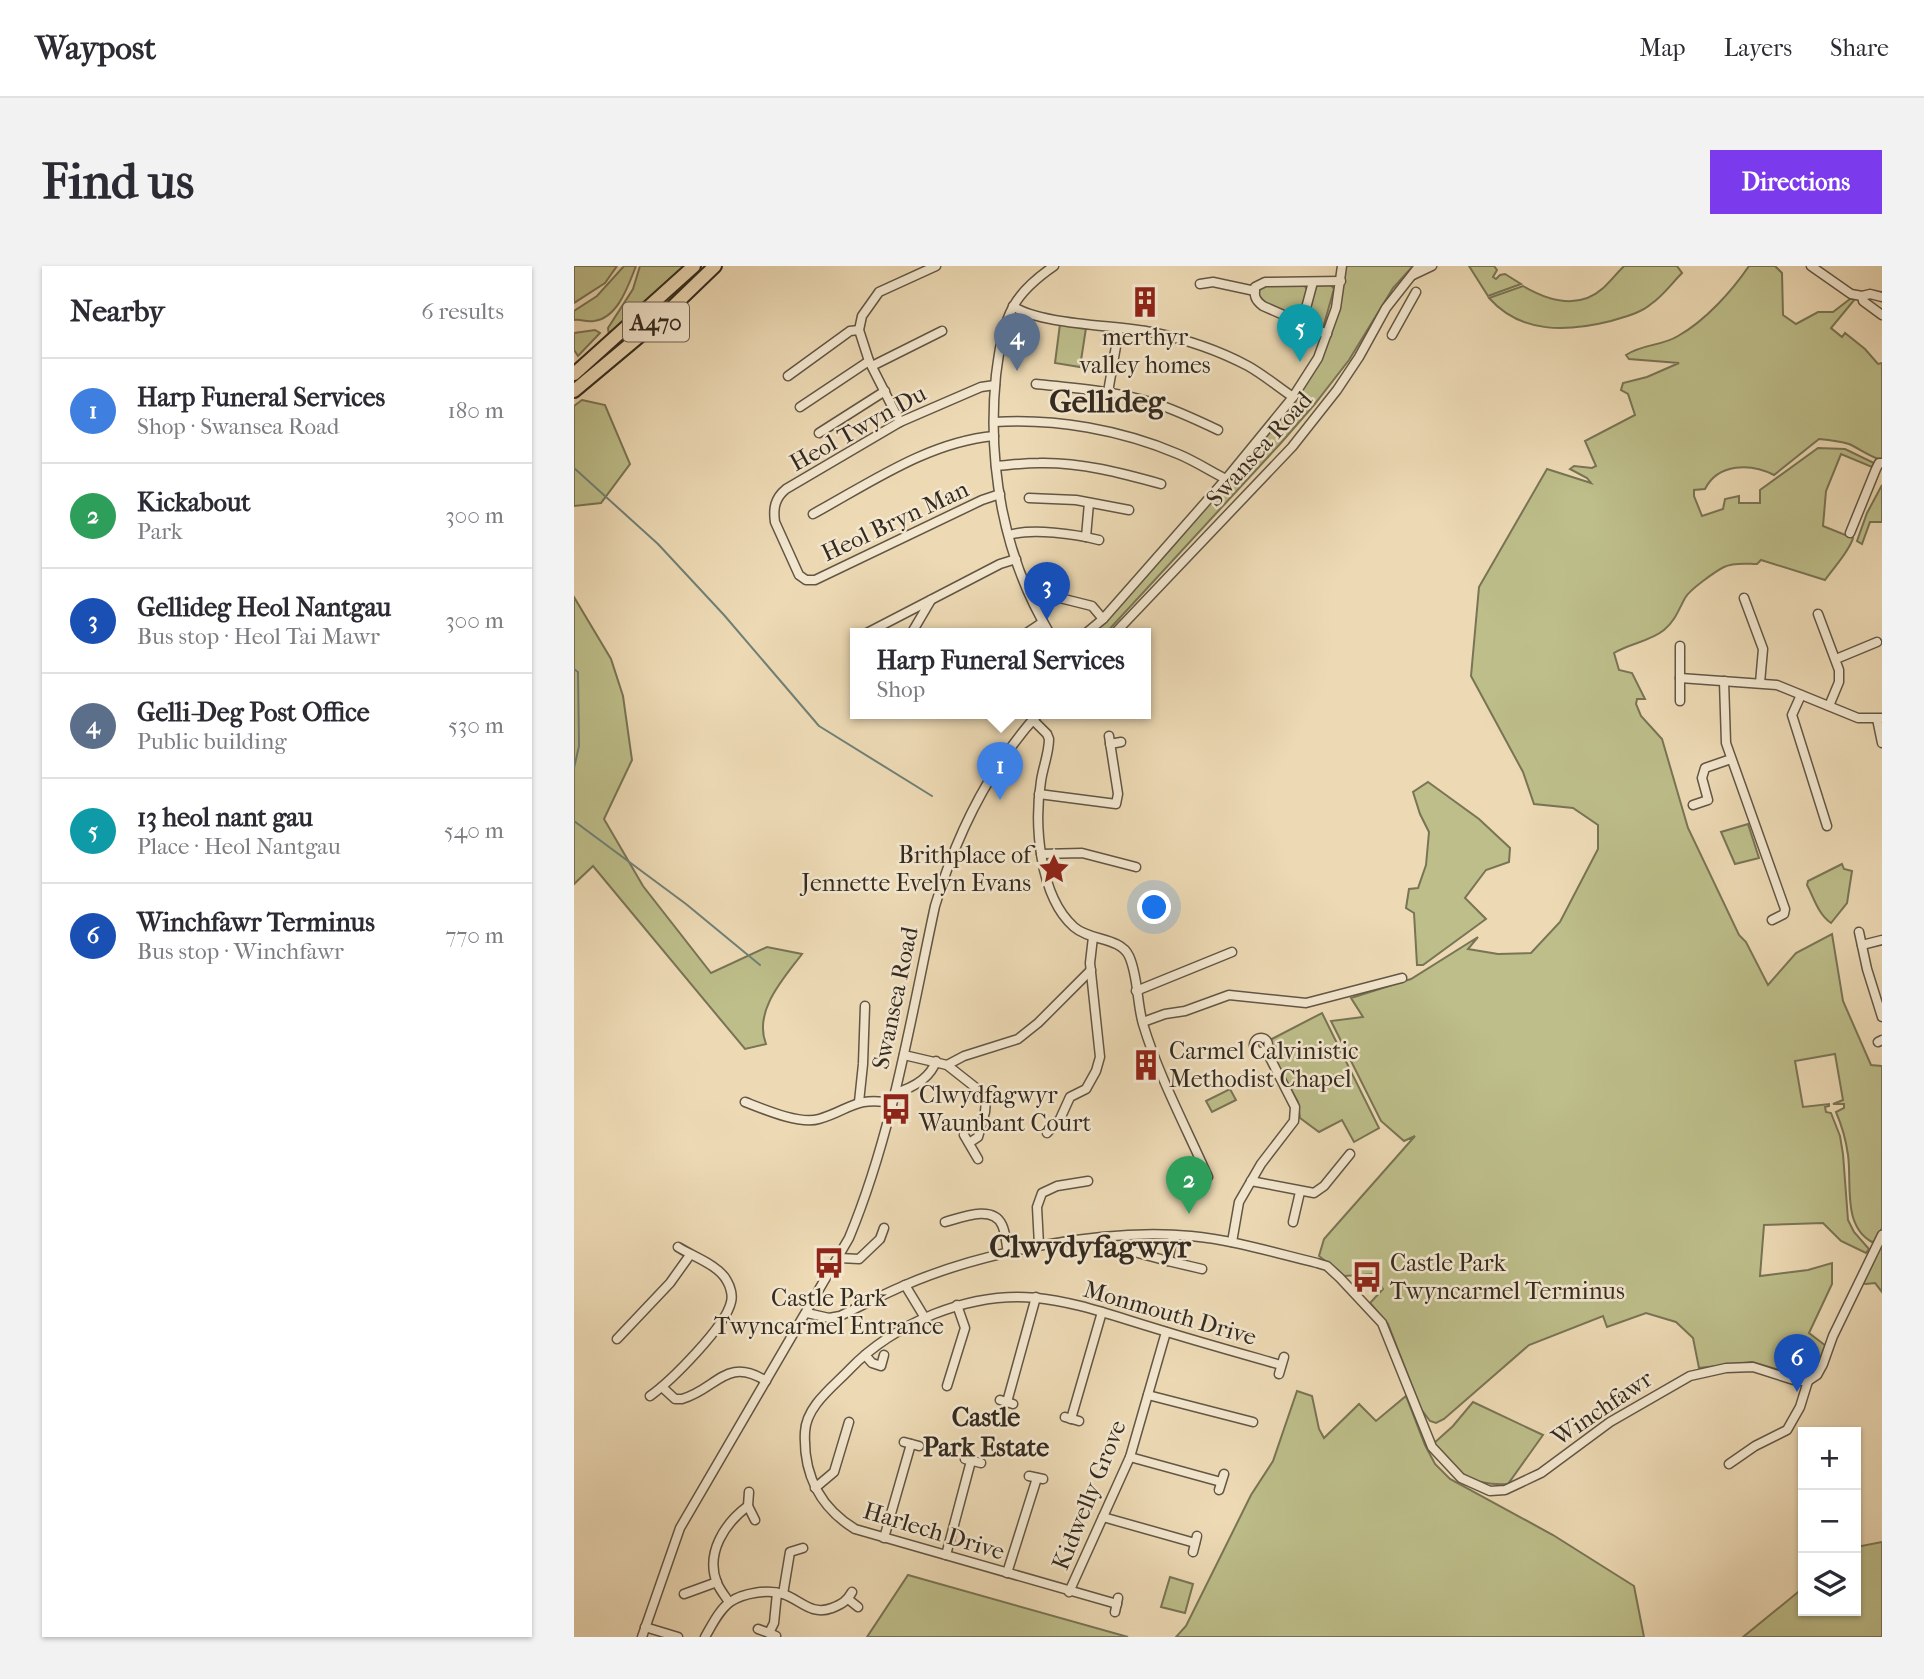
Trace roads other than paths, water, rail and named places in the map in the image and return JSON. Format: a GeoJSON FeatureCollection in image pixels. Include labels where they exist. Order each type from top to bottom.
{"type":"FeatureCollection","features":[{"type":"Feature","properties":{"kind":"highway","name":"A470"},"geometry":{"type":"LineString","coordinates":[[574,391],[590,369],[694,266]]}},
{"type":"Feature","properties":{"kind":"highway","name":"A470"},"geometry":{"type":"LineString","coordinates":[[574,374],[590,369],[660,318],[715,266]]}},
{"type":"Feature","properties":{"kind":"street"},"geometry":{"type":"LineString","coordinates":[[900,422],[871,363],[859,330],[862,316],[879,292],[936,266]]}},
{"type":"Feature","properties":{"kind":"street"},"geometry":{"type":"LineString","coordinates":[[1046,628],[1028,590],[1009,535],[996,466],[994,422],[995,385],[1002,340],[1013,306],[1032,284],[1054,266]]}},
{"type":"Feature","properties":{"kind":"street"},"geometry":{"type":"LineString","coordinates":[[1092,628],[1226,479],[1293,397],[1318,358],[1327,334],[1336,308],[1342,266]]}},
{"type":"Feature","properties":{"kind":"street","name":"Swansea Road"},"geometry":{"type":"LineString","coordinates":[[1120,628],[1292,447],[1337,390],[1395,295],[1419,266]]}},
{"type":"Feature","properties":{"kind":"street","name":"Swansea Road"},"geometry":{"type":"LineString","coordinates":[[1413,275],[1432,266]]}},
{"type":"Feature","properties":{"kind":"street"},"geometry":{"type":"LineString","coordinates":[[1811,266],[1850,294],[1882,297]]}},
{"type":"Feature","properties":{"kind":"street"},"geometry":{"type":"LineString","coordinates":[[1327,334],[1263,306],[1257,301],[1255,287],[1265,282],[1341,281]]}},
{"type":"Feature","properties":{"kind":"street"},"geometry":{"type":"LineString","coordinates":[[1200,284],[1213,282],[1255,291]]}},
{"type":"Feature","properties":{"kind":"street"},"geometry":{"type":"LineString","coordinates":[[1302,323],[1313,282]]}},
{"type":"Feature","properties":{"kind":"street"},"geometry":{"type":"LineString","coordinates":[[1392,335],[1416,292]]}},
{"type":"Feature","properties":{"kind":"street"},"geometry":{"type":"LineString","coordinates":[[1395,295],[1409,304]]}},
{"type":"Feature","properties":{"kind":"street"},"geometry":{"type":"LineString","coordinates":[[1862,296],[1863,301],[1882,315]]}},
{"type":"Feature","properties":{"kind":"street"},"geometry":{"type":"LineString","coordinates":[[1013,306],[1027,313],[1119,329],[1148,331],[1191,341],[1249,367],[1293,397]]}},
{"type":"Feature","properties":{"kind":"street"},"geometry":{"type":"LineString","coordinates":[[1108,392],[1119,329]]}},
{"type":"Feature","properties":{"kind":"street"},"geometry":{"type":"LineString","coordinates":[[788,376],[850,331],[859,330]]}},
{"type":"Feature","properties":{"kind":"street"},"geometry":{"type":"LineString","coordinates":[[800,407],[871,363],[942,331]]}},
{"type":"Feature","properties":{"kind":"street"},"geometry":{"type":"LineString","coordinates":[[1036,384],[1108,392],[1171,409],[1218,430]]}},
{"type":"Feature","properties":{"kind":"street","name":"Heol Twyn Du"},"geometry":{"type":"LineString","coordinates":[[806,580],[799,575],[775,523],[775,502],[780,494],[900,422],[981,387],[995,385]]}},
{"type":"Feature","properties":{"kind":"street"},"geometry":{"type":"LineString","coordinates":[[818,433],[885,391]]}},
{"type":"Feature","properties":{"kind":"street"},"geometry":{"type":"LineString","coordinates":[[994,422],[1091,428],[1139,439],[1181,455],[1226,479]]}},
{"type":"Feature","properties":{"kind":"street"},"geometry":{"type":"LineString","coordinates":[[813,514],[912,459],[979,437],[994,436]]}},
{"type":"Feature","properties":{"kind":"street"},"geometry":{"type":"LineString","coordinates":[[996,466],[1040,463],[1084,466],[1161,484]]}},
{"type":"Feature","properties":{"kind":"street"},"geometry":{"type":"LineString","coordinates":[[1850,533],[1876,468],[1882,463]]}},
{"type":"Feature","properties":{"kind":"street","name":"Heol Bryn Man"},"geometry":{"type":"LineString","coordinates":[[806,580],[815,580],[982,500],[1000,494]]}},
{"type":"Feature","properties":{"kind":"street"},"geometry":{"type":"LineString","coordinates":[[1029,498],[1090,503],[1129,510]]}},
{"type":"Feature","properties":{"kind":"street"},"geometry":{"type":"LineString","coordinates":[[1086,537],[1090,503]]}},
{"type":"Feature","properties":{"kind":"street"},"geometry":{"type":"LineString","coordinates":[[1009,535],[1018,533],[1099,540]]}},
{"type":"Feature","properties":{"kind":"street"},"geometry":{"type":"LineString","coordinates":[[877,628],[1016,559]]}},
{"type":"Feature","properties":{"kind":"street"},"geometry":{"type":"LineString","coordinates":[[1028,590],[1091,606],[1103,619]]}},
{"type":"Feature","properties":{"kind":"street"},"geometry":{"type":"LineString","coordinates":[[1744,598],[1763,649],[1760,683]]}},
{"type":"Feature","properties":{"kind":"street"},"geometry":{"type":"LineString","coordinates":[[915,628],[931,600]]}},
{"type":"Feature","properties":{"kind":"street"},"geometry":{"type":"LineString","coordinates":[[1818,614],[1839,670],[1839,682],[1829,706]]}},
{"type":"Feature","properties":{"kind":"street"},"geometry":{"type":"LineString","coordinates":[[1034,628],[1043,622]]}},
{"type":"Feature","properties":{"kind":"street"},"geometry":{"type":"LineString","coordinates":[[1836,659],[1877,642]]}},
{"type":"Feature","properties":{"kind":"street"},"geometry":{"type":"LineString","coordinates":[[1679,701],[1681,646]]}},
{"type":"Feature","properties":{"kind":"street"},"geometry":{"type":"LineString","coordinates":[[1680,678],[1777,685],[1858,718],[1880,719],[1882,743]]}},
{"type":"Feature","properties":{"kind":"street"},"geometry":{"type":"LineString","coordinates":[[1724,681],[1724,734],[1786,909],[1784,915],[1772,920]]}},
{"type":"Feature","properties":{"kind":"street"},"geometry":{"type":"LineString","coordinates":[[1801,695],[1792,715],[1828,826]]}},
{"type":"Feature","properties":{"kind":"street","name":"Swansea Road"},"geometry":{"type":"LineString","coordinates":[[642,1637],[680,1528],[839,1258],[867,1192],[895,1093],[943,878],[989,780],[1008,750],[1034,719]]}},
{"type":"Feature","properties":{"kind":"street"},"geometry":{"type":"LineString","coordinates":[[1037,719],[1049,739],[1037,821],[1041,854],[1052,890],[1063,916],[1082,933],[1121,946],[1131,959],[1143,1022],[1152,1050],[1208,1177]]}},
{"type":"Feature","properties":{"kind":"street"},"geometry":{"type":"LineString","coordinates":[[1114,815],[1118,794],[1109,740],[1121,742]]}},
{"type":"Feature","properties":{"kind":"street"},"geometry":{"type":"LineString","coordinates":[[1693,805],[1708,800],[1702,778],[1705,768],[1731,759]]}},
{"type":"Feature","properties":{"kind":"street"},"geometry":{"type":"LineString","coordinates":[[1039,793],[1116,804]]}},
{"type":"Feature","properties":{"kind":"street"},"geometry":{"type":"LineString","coordinates":[[1041,854],[1082,853],[1136,867]]}},
{"type":"Feature","properties":{"kind":"street"},"geometry":{"type":"LineString","coordinates":[[1859,932],[1882,1017]]}},
{"type":"Feature","properties":{"kind":"street"},"geometry":{"type":"LineString","coordinates":[[1047,1133],[1060,1119],[1070,1097],[1086,1089],[1100,1057],[1091,971],[1090,947],[1093,937]]}},
{"type":"Feature","properties":{"kind":"street"},"geometry":{"type":"LineString","coordinates":[[1862,945],[1882,940]]}},
{"type":"Feature","properties":{"kind":"street"},"geometry":{"type":"LineString","coordinates":[[1136,991],[1231,952]]}},
{"type":"Feature","properties":{"kind":"street"},"geometry":{"type":"LineString","coordinates":[[947,1065],[964,1056],[1018,1039],[1091,971]]}},
{"type":"Feature","properties":{"kind":"street"},"geometry":{"type":"LineString","coordinates":[[1143,1022],[1229,995],[1306,1003],[1402,978]]}},
{"type":"Feature","properties":{"kind":"street"},"geometry":{"type":"LineString","coordinates":[[859,1102],[865,1006]]}},
{"type":"Feature","properties":{"kind":"street"},"geometry":{"type":"LineString","coordinates":[[1232,1242],[1239,1202],[1261,1164],[1294,1121],[1295,1107],[1266,1050]]}},
{"type":"Feature","properties":{"kind":"street"},"geometry":{"type":"LineString","coordinates":[[904,1055],[947,1065],[980,1091],[986,1100],[978,1137],[966,1139],[978,1159]]}},
{"type":"Feature","properties":{"kind":"street"},"geometry":{"type":"LineString","coordinates":[[895,1093],[908,1090],[933,1072],[936,1061]]}},
{"type":"Feature","properties":{"kind":"street"},"geometry":{"type":"LineString","coordinates":[[745,1102],[776,1115],[816,1120],[859,1102],[892,1103]]}},
{"type":"Feature","properties":{"kind":"street"},"geometry":{"type":"LineString","coordinates":[[1251,1181],[1314,1193],[1350,1154]]}},
{"type":"Feature","properties":{"kind":"street"},"geometry":{"type":"LineString","coordinates":[[1039,1245],[1037,1207],[1042,1193],[1057,1186],[1088,1181]]}},
{"type":"Feature","properties":{"kind":"street"},"geometry":{"type":"LineString","coordinates":[[1293,1222],[1300,1192]]}},
{"type":"Feature","properties":{"kind":"street"},"geometry":{"type":"LineString","coordinates":[[957,1231],[949,1221],[974,1214],[991,1215],[1002,1224],[1008,1252]]}},
{"type":"Feature","properties":{"kind":"street"},"geometry":{"type":"LineString","coordinates":[[839,1258],[859,1259],[880,1238],[884,1228]]}},
{"type":"Feature","properties":{"kind":"street"},"geometry":{"type":"LineString","coordinates":[[1729,1464],[1760,1443],[1787,1430],[1800,1407],[1808,1381],[1817,1375],[1823,1364],[1836,1330],[1882,1235]]}},
{"type":"Feature","properties":{"kind":"street"},"geometry":{"type":"LineString","coordinates":[[1168,1261],[1173,1236]]}},
{"type":"Feature","properties":{"kind":"street","name":"Winchfawr"},"geometry":{"type":"LineString","coordinates":[[807,1313],[829,1318],[905,1284],[1008,1252],[1039,1245],[1098,1238],[1173,1236],[1232,1242],[1327,1266],[1363,1301],[1385,1329],[1432,1447],[1439,1457],[1461,1478],[1490,1490],[1505,1490],[1541,1473],[1610,1422],[1690,1376],[1727,1368],[1753,1367],[1797,1381],[1808,1381]]}},
{"type":"Feature","properties":{"kind":"street"},"geometry":{"type":"LineString","coordinates":[[650,1396],[662,1387],[715,1329],[731,1304],[730,1288],[723,1274],[678,1247]]}},
{"type":"Feature","properties":{"kind":"street"},"geometry":{"type":"LineString","coordinates":[[1135,1252],[1202,1269]]}},
{"type":"Feature","properties":{"kind":"street"},"geometry":{"type":"LineString","coordinates":[[617,1339],[670,1283],[690,1255]]}},
{"type":"Feature","properties":{"kind":"street"},"geometry":{"type":"LineString","coordinates":[[905,1284],[925,1318]]}},
{"type":"Feature","properties":{"kind":"street","name":"Monmouth Drive"},"geometry":{"type":"LineString","coordinates":[[925,1318],[957,1305],[1003,1296],[1036,1297],[1102,1312],[1281,1365]]}},
{"type":"Feature","properties":{"kind":"street"},"geometry":{"type":"LineString","coordinates":[[1007,1402],[1036,1297]]}},
{"type":"Feature","properties":{"kind":"street"},"geometry":{"type":"LineString","coordinates":[[947,1386],[965,1328],[957,1305]]}},
{"type":"Feature","properties":{"kind":"street"},"geometry":{"type":"LineString","coordinates":[[1072,1419],[1102,1312]]}},
{"type":"Feature","properties":{"kind":"street","name":"Harlech Drive"},"geometry":{"type":"LineString","coordinates":[[925,1318],[890,1336],[865,1355],[811,1410],[805,1425],[804,1451],[809,1475],[828,1509],[855,1530],[1117,1605]]}},
{"type":"Feature","properties":{"kind":"street","name":"Kidwelly Grove"},"geometry":{"type":"LineString","coordinates":[[1069,1592],[1130,1457],[1166,1332]]}},
{"type":"Feature","properties":{"kind":"street"},"geometry":{"type":"LineString","coordinates":[[865,1355],[872,1363],[881,1366],[884,1356]]}},
{"type":"Feature","properties":{"kind":"street"},"geometry":{"type":"LineString","coordinates":[[662,1387],[675,1399],[682,1399],[690,1397],[730,1372],[741,1370],[753,1373],[765,1381]]}},
{"type":"Feature","properties":{"kind":"street"},"geometry":{"type":"LineString","coordinates":[[1148,1395],[1253,1423]]}},
{"type":"Feature","properties":{"kind":"street"},"geometry":{"type":"LineString","coordinates":[[815,1488],[834,1472],[850,1422]]}},
{"type":"Feature","properties":{"kind":"street"},"geometry":{"type":"LineString","coordinates":[[884,1538],[911,1444]]}},
{"type":"Feature","properties":{"kind":"street"},"geometry":{"type":"LineString","coordinates":[[1130,1457],[1221,1482]]}},
{"type":"Feature","properties":{"kind":"street"},"geometry":{"type":"LineString","coordinates":[[946,1555],[968,1460],[981,1464]]}},
{"type":"Feature","properties":{"kind":"street"},"geometry":{"type":"LineString","coordinates":[[1007,1573],[1036,1478]]}},
{"type":"Feature","properties":{"kind":"street"},"geometry":{"type":"LineString","coordinates":[[750,1492],[748,1506],[755,1520]]}},
{"type":"Feature","properties":{"kind":"street"},"geometry":{"type":"LineString","coordinates":[[729,1602],[717,1582],[714,1561],[719,1537],[735,1516],[748,1506]]}},
{"type":"Feature","properties":{"kind":"street"},"geometry":{"type":"LineString","coordinates":[[1103,1517],[1195,1544]]}},
{"type":"Feature","properties":{"kind":"street"},"geometry":{"type":"LineString","coordinates":[[780,1550],[790,1552],[803,1548]]}},
{"type":"Feature","properties":{"kind":"street"},"geometry":{"type":"LineString","coordinates":[[758,1629],[773,1634],[790,1552]]}},
{"type":"Feature","properties":{"kind":"street"},"geometry":{"type":"LineString","coordinates":[[684,1594],[717,1582]]}},
{"type":"Feature","properties":{"kind":"street"},"geometry":{"type":"LineString","coordinates":[[705,1637],[729,1602],[758,1592],[780,1593],[808,1608],[823,1611],[850,1595],[859,1608]]}},
{"type":"Feature","properties":{"kind":"street"},"geometry":{"type":"LineString","coordinates":[[645,1627],[678,1637]]}},
{"type":"Feature","properties":{"kind":"waterway"},"geometry":{"type":"LineString","coordinates":[[574,468],[658,544],[724,615],[819,726],[932,796]]}},
{"type":"Feature","properties":{"kind":"waterway"},"geometry":{"type":"LineString","coordinates":[[574,669],[578,672],[579,746],[574,768]]}},
{"type":"Feature","properties":{"kind":"waterway"},"geometry":{"type":"LineString","coordinates":[[574,821],[686,904],[760,965]]}},
{"type":"Feature","properties":{"kind":"place","name":"merthyr valley homes"},"geometry":{"type":"Point","coordinates":[1145,302]}},
{"type":"Feature","properties":{"kind":"place","name":"13 heol nant gau"},"geometry":{"type":"Point","coordinates":[1300,362]}},
{"type":"Feature","properties":{"kind":"place","name":"Gelli-Deg Post Office"},"geometry":{"type":"Point","coordinates":[1017,371]}},
{"type":"Feature","properties":{"kind":"place","name":"Gellideg Heol Nantgau"},"geometry":{"type":"Point","coordinates":[1047,620]}},
{"type":"Feature","properties":{"kind":"place","name":"Harp Funeral Services"},"geometry":{"type":"Point","coordinates":[1000,800]}},
{"type":"Feature","properties":{"kind":"place","name":"Brithplace of Jennette Evelyn Evans"},"geometry":{"type":"Point","coordinates":[1054,869]}},
{"type":"Feature","properties":{"kind":"place","name":"Carmel Calvinistic Methodist Chapel"},"geometry":{"type":"Point","coordinates":[1146,1065]}},
{"type":"Feature","properties":{"kind":"place","name":"Clwydfagwyr Waunbant Court"},"geometry":{"type":"Point","coordinates":[896,1109]}},
{"type":"Feature","properties":{"kind":"place","name":"Kickabout"},"geometry":{"type":"Point","coordinates":[1189,1214]}},
{"type":"Feature","properties":{"kind":"place","name":"Castle Park Twyncarmel Entrance"},"geometry":{"type":"Point","coordinates":[829,1263]}},
{"type":"Feature","properties":{"kind":"place","name":"Castle Park Twyncarmel Terminus"},"geometry":{"type":"Point","coordinates":[1367,1277]}},
{"type":"Feature","properties":{"kind":"place","name":"Winchfawr Terminus"},"geometry":{"type":"Point","coordinates":[1797,1392]}},
{"type":"Feature","properties":{"kind":"district","name":"Gellideg"},"geometry":{"type":"Point","coordinates":[1107,401]}},
{"type":"Feature","properties":{"kind":"district","name":"Clwydyfagwyr"},"geometry":{"type":"Point","coordinates":[1090,1246]}},
{"type":"Feature","properties":{"kind":"district","name":"Castle Park Estate"},"geometry":{"type":"Point","coordinates":[986,1432]}}]}
